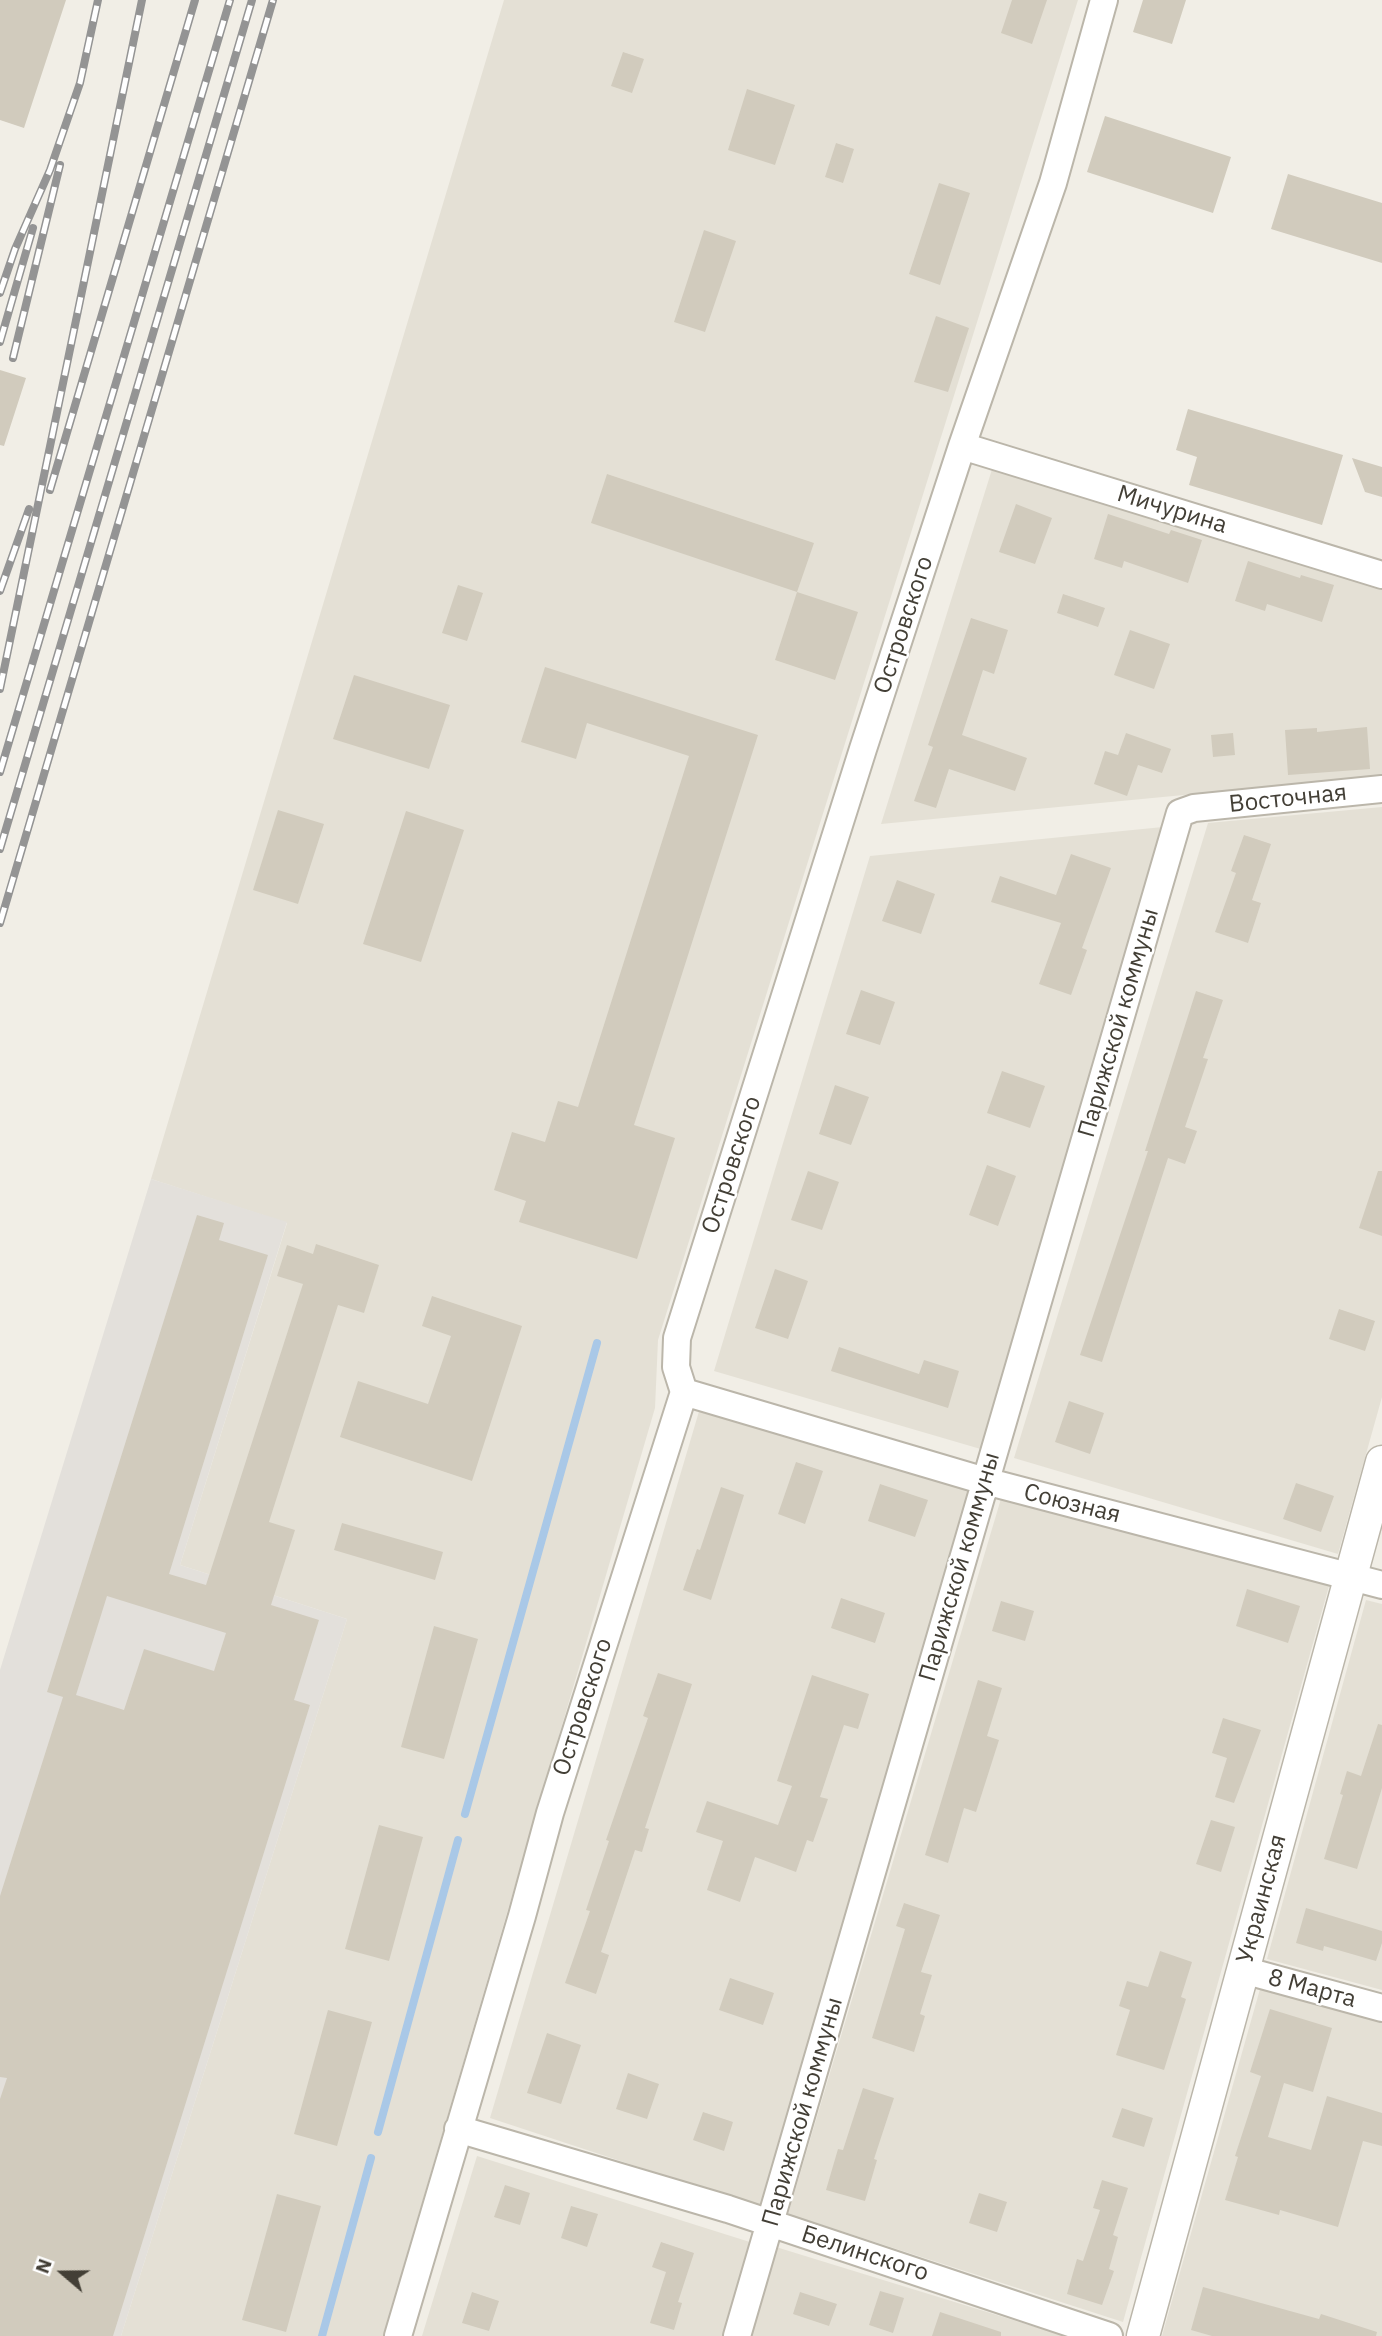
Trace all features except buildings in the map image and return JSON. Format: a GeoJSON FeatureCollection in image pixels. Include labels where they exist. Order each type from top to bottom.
{"type":"FeatureCollection","features":[{"type":"Feature","properties":{"kind":"street","name":"Островского"},"geometry":{"type":"LineString","coordinates":[[398,2336],[550,1813],[684,1392],[676,1367],[677,1338],[867,736],[1052,183],[1104,0]]}},
{"type":"Feature","properties":{"kind":"street","name":"Мичурина"},"geometry":{"type":"LineString","coordinates":[[962,446],[1382,575]]}},
{"type":"Feature","properties":{"kind":"street","name":"Восточная"},"geometry":{"type":"LineString","coordinates":[[1194,808],[1382,789]]}},
{"type":"Feature","properties":{"kind":"street","name":"Парижской коммуны"},"geometry":{"type":"LineString","coordinates":[[737,2336],[1180,813],[1194,808]]}},
{"type":"Feature","properties":{"kind":"street","name":"Союзная"},"geometry":{"type":"LineString","coordinates":[[684,1392],[985,1481],[1382,1585]]}},
{"type":"Feature","properties":{"kind":"street","name":"Украинская"},"geometry":{"type":"LineString","coordinates":[[1143,2336],[1382,1462]]}},
{"type":"Feature","properties":{"kind":"street","name":"8 Марта"},"geometry":{"type":"LineString","coordinates":[[1243,1970],[1382,2008]]}},
{"type":"Feature","properties":{"kind":"street","name":"Белинского"},"geometry":{"type":"LineString","coordinates":[[458,2129],[771,2223],[1109,2336]]}},
{"type":"Feature","properties":{"kind":"shaded area"},"geometry":{"type":"Polygon","coordinates":[[[504,0],[1078,0],[658,1340],[655,1408],[383,2336],[121,2336],[347,1619],[180,1565],[287,1223],[151,1179],[504,0]]]}},
{"type":"Feature","properties":{"kind":"shaded area"},"geometry":{"type":"Polygon","coordinates":[[[994,463],[1382,585],[1382,776],[881,824],[994,463]]]}},
{"type":"Feature","properties":{"kind":"shaded area"},"geometry":{"type":"Polygon","coordinates":[[[1382,807],[1382,1397],[1338,1554],[1014,1458],[1208,823],[1382,807]]]}},
{"type":"Feature","properties":{"kind":"shaded area"},"geometry":{"type":"Polygon","coordinates":[[[1173,826],[984,1450],[714,1371],[870,856],[1173,826]]]}},
{"type":"Feature","properties":{"kind":"shaded area"},"geometry":{"type":"Polygon","coordinates":[[[151,1179],[287,1222],[180,1565],[347,1619],[121,2336],[0,2336],[0,1670],[151,1179]]]}},
{"type":"Feature","properties":{"kind":"shaded area"},"geometry":{"type":"Polygon","coordinates":[[[700,1408],[975,1485],[760,2207],[490,2118],[700,1408]]]}},
{"type":"Feature","properties":{"kind":"shaded area"},"geometry":{"type":"Polygon","coordinates":[[[1003,1492],[1329,1586],[1123,2322],[788,2214],[1003,1492]]]}},
{"type":"Feature","properties":{"kind":"shaded area"},"geometry":{"type":"Polygon","coordinates":[[[1366,1600],[1382,1604],[1382,1990],[1267,1959],[1366,1600]]]}},
{"type":"Feature","properties":{"kind":"shaded area"},"geometry":{"type":"Polygon","coordinates":[[[1260,1989],[1382,2022],[1382,2336],[1162,2336],[1260,1989]]]}},
{"type":"Feature","properties":{"kind":"shaded area"},"geometry":{"type":"Polygon","coordinates":[[[477,2156],[753,2243],[725,2336],[422,2336],[477,2156]]]}},
{"type":"Feature","properties":{"kind":"shaded area"},"geometry":{"type":"Polygon","coordinates":[[[776,2247],[1065,2336],[751,2336],[776,2247]]]}},
{"type":"Feature","properties":{"kind":"waterway"},"geometry":{"type":"LineString","coordinates":[[465,1814],[597,1343]]}},
{"type":"Feature","properties":{"kind":"waterway"},"geometry":{"type":"LineString","coordinates":[[378,2132],[458,1840]]}},
{"type":"Feature","properties":{"kind":"waterway"},"geometry":{"type":"LineString","coordinates":[[322,2336],[371,2158]]}},
{"type":"Feature","properties":{"kind":"railway"},"geometry":{"type":"LineString","coordinates":[[0,293],[15,249],[50,170],[80,83],[98,0]]}},
{"type":"Feature","properties":{"kind":"railway"},"geometry":{"type":"LineString","coordinates":[[0,689],[142,0]]}},
{"type":"Feature","properties":{"kind":"railway"},"geometry":{"type":"LineString","coordinates":[[50,490],[195,0]]}},
{"type":"Feature","properties":{"kind":"railway"},"geometry":{"type":"LineString","coordinates":[[0,772],[230,0]]}},
{"type":"Feature","properties":{"kind":"railway"},"geometry":{"type":"LineString","coordinates":[[0,849],[252,0]]}},
{"type":"Feature","properties":{"kind":"railway"},"geometry":{"type":"LineString","coordinates":[[0,923],[273,0]]}},
{"type":"Feature","properties":{"kind":"railway"},"geometry":{"type":"LineString","coordinates":[[13,358],[60,165]]}},
{"type":"Feature","properties":{"kind":"railway"},"geometry":{"type":"LineString","coordinates":[[0,342],[33,228]]}},
{"type":"Feature","properties":{"kind":"railway"},"geometry":{"type":"LineString","coordinates":[[0,591],[29,509]]}}]}
